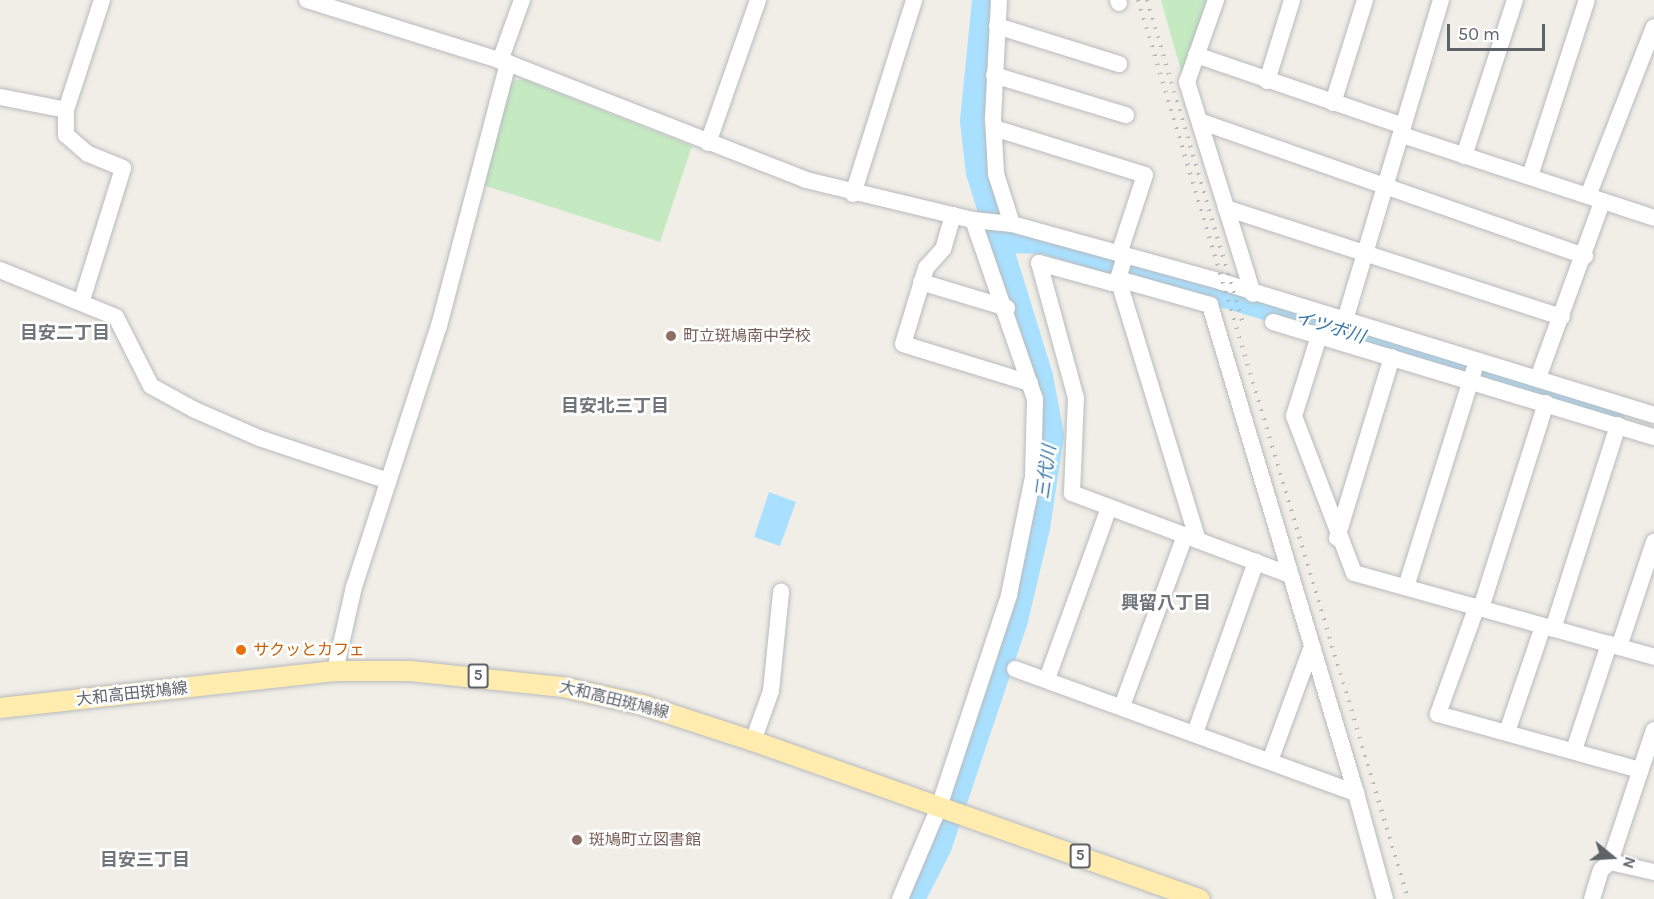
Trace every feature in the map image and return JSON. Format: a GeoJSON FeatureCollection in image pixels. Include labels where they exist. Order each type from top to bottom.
{"type":"FeatureCollection","features":[{"type":"Feature","properties":{"kind":"main road","name":"大和高田斑鳩線"},"geometry":{"type":"LineString","coordinates":[[0,708],[334,671],[410,671],[564,687],[643,705],[753,741],[1195,897]]}},
{"type":"Feature","properties":{"kind":"street"},"geometry":{"type":"LineString","coordinates":[[82,300],[123,168],[78,147],[66,135],[66,110],[102,0]]}},
{"type":"Feature","properties":{"kind":"street"},"geometry":{"type":"LineString","coordinates":[[309,0],[504,62],[708,143],[853,194],[973,220],[1012,224],[1345,320],[1474,370],[1546,403],[1654,437]]}},
{"type":"Feature","properties":{"kind":"street"},"geometry":{"type":"LineString","coordinates":[[334,671],[354,587],[439,326],[504,62],[522,0]]}},
{"type":"Feature","properties":{"kind":"street"},"geometry":{"type":"LineString","coordinates":[[708,143],[758,0]]}},
{"type":"Feature","properties":{"kind":"street"},"geometry":{"type":"LineString","coordinates":[[853,194],[914,0]]}},
{"type":"Feature","properties":{"kind":"street"},"geometry":{"type":"LineString","coordinates":[[999,0],[994,75],[996,174],[1012,224]]}},
{"type":"Feature","properties":{"kind":"street"},"geometry":{"type":"LineString","coordinates":[[1216,0],[1187,82],[1202,122],[1253,294]]}},
{"type":"Feature","properties":{"kind":"street"},"geometry":{"type":"LineString","coordinates":[[1267,81],[1292,0]]}},
{"type":"Feature","properties":{"kind":"street"},"geometry":{"type":"LineString","coordinates":[[1333,104],[1365,0]]}},
{"type":"Feature","properties":{"kind":"street"},"geometry":{"type":"LineString","coordinates":[[1345,320],[1368,253],[1441,0]]}},
{"type":"Feature","properties":{"kind":"street"},"geometry":{"type":"LineString","coordinates":[[1464,156],[1515,0]]}},
{"type":"Feature","properties":{"kind":"street"},"geometry":{"type":"LineString","coordinates":[[1530,176],[1587,0]]}},
{"type":"Feature","properties":{"kind":"street"},"geometry":{"type":"LineString","coordinates":[[997,26],[1119,64]]}},
{"type":"Feature","properties":{"kind":"street"},"geometry":{"type":"LineString","coordinates":[[1538,378],[1585,256],[1595,199],[1654,27]]}},
{"type":"Feature","properties":{"kind":"street"},"geometry":{"type":"LineString","coordinates":[[1197,55],[1403,130],[1464,156],[1654,218]]}},
{"type":"Feature","properties":{"kind":"street"},"geometry":{"type":"LineString","coordinates":[[994,75],[1126,115]]}},
{"type":"Feature","properties":{"kind":"street"},"geometry":{"type":"LineString","coordinates":[[0,97],[66,110]]}},
{"type":"Feature","properties":{"kind":"street"},"geometry":{"type":"LineString","coordinates":[[1202,122],[1585,256]]}},
{"type":"Feature","properties":{"kind":"street"},"geometry":{"type":"LineString","coordinates":[[994,128],[1145,175],[1122,255],[1118,279],[1191,538],[1122,706]]}},
{"type":"Feature","properties":{"kind":"street"},"geometry":{"type":"LineString","coordinates":[[1226,208],[1562,317]]}},
{"type":"Feature","properties":{"kind":"street"},"geometry":{"type":"LineString","coordinates":[[953,216],[943,249],[926,268],[903,344],[1030,383]]}},
{"type":"Feature","properties":{"kind":"street"},"geometry":{"type":"LineString","coordinates":[[900,899],[939,807],[1021,542],[1037,414],[1007,308],[973,220]]}},
{"type":"Feature","properties":{"kind":"street"},"geometry":{"type":"LineString","coordinates":[[1118,279],[1112,284],[1039,263],[1076,398],[1069,482],[1072,493],[1290,575]]}},
{"type":"Feature","properties":{"kind":"street"},"geometry":{"type":"LineString","coordinates":[[0,270],[82,300],[123,325],[151,386],[259,438],[388,481]]}},
{"type":"Feature","properties":{"kind":"street"},"geometry":{"type":"LineString","coordinates":[[1118,279],[1210,305],[1356,793],[1385,899]]}},
{"type":"Feature","properties":{"kind":"street"},"geometry":{"type":"LineString","coordinates":[[921,282],[1007,308]]}},
{"type":"Feature","properties":{"kind":"street"},"geometry":{"type":"LineString","coordinates":[[1273,322],[1392,357],[1538,378],[1654,415]]}},
{"type":"Feature","properties":{"kind":"street"},"geometry":{"type":"LineString","coordinates":[[1319,336],[1294,416],[1337,538],[1354,573],[1654,657]]}},
{"type":"Feature","properties":{"kind":"street"},"geometry":{"type":"LineString","coordinates":[[1337,538],[1392,357]]}},
{"type":"Feature","properties":{"kind":"street"},"geometry":{"type":"LineString","coordinates":[[1406,586],[1474,370]]}},
{"type":"Feature","properties":{"kind":"street"},"geometry":{"type":"LineString","coordinates":[[1546,403],[1479,607],[1438,714],[1640,770]]}},
{"type":"Feature","properties":{"kind":"street"},"geometry":{"type":"LineString","coordinates":[[1507,732],[1548,627],[1618,425]]}},
{"type":"Feature","properties":{"kind":"street"},"geometry":{"type":"LineString","coordinates":[[1047,679],[1109,508]]}},
{"type":"Feature","properties":{"kind":"street"},"geometry":{"type":"LineString","coordinates":[[1574,750],[1653,548]]}},
{"type":"Feature","properties":{"kind":"street"},"geometry":{"type":"LineString","coordinates":[[1195,733],[1256,562]]}},
{"type":"Feature","properties":{"kind":"street"},"geometry":{"type":"LineString","coordinates":[[753,741],[771,691],[781,592]]}},
{"type":"Feature","properties":{"kind":"street"},"geometry":{"type":"LineString","coordinates":[[1270,761],[1312,646]]}},
{"type":"Feature","properties":{"kind":"street"},"geometry":{"type":"LineString","coordinates":[[1015,669],[1356,793]]}},
{"type":"Feature","properties":{"kind":"street"},"geometry":{"type":"LineString","coordinates":[[1592,899],[1601,870],[1610,862],[1654,730]]}},
{"type":"Feature","properties":{"kind":"street"},"geometry":{"type":"LineString","coordinates":[[1610,862],[1654,872]]}},
{"type":"Feature","properties":{"kind":"green space"},"geometry":{"type":"Polygon","coordinates":[[[1161,0],[1211,0],[1184,81],[1161,0]]]}},
{"type":"Feature","properties":{"kind":"green space"},"geometry":{"type":"Polygon","coordinates":[[[523,79],[692,146],[660,242],[483,185],[512,81],[523,79]]]}},
{"type":"Feature","properties":{"kind":"water"},"geometry":{"type":"Polygon","coordinates":[[[769,492],[796,502],[780,546],[754,537],[769,492]]]}},
{"type":"Feature","properties":{"kind":"waterway","name":"三代川"},"geometry":{"type":"LineString","coordinates":[[913,899],[940,846],[1016,620],[1038,528],[1052,435],[1041,376],[978,173],[972,121],[984,0]]}},
{"type":"Feature","properties":{"kind":"waterway","name":"イツボ川"},"geometry":{"type":"LineString","coordinates":[[1002,241],[1044,242],[1513,382],[1612,418]]}},
{"type":"Feature","properties":{"kind":"railway"},"geometry":{"type":"LineString","coordinates":[[1138,0],[1408,899]]}},
{"type":"Feature","properties":{"kind":"railway"},"geometry":{"type":"LineString","coordinates":[[1147,0],[1243,324]]}},
{"type":"Feature","properties":{"kind":"place","name":"町立斑鳩南中学校"},"geometry":{"type":"Point","coordinates":[671,336]}},
{"type":"Feature","properties":{"kind":"place","name":"サクッとカフェ"},"geometry":{"type":"Point","coordinates":[241,650]}},
{"type":"Feature","properties":{"kind":"place","name":"斑鳩町立図書館"},"geometry":{"type":"Point","coordinates":[577,840]}},
{"type":"Feature","properties":{"kind":"district","name":"目安二丁目"},"geometry":{"type":"Point","coordinates":[65,333]}},
{"type":"Feature","properties":{"kind":"district","name":"目安北三丁目"},"geometry":{"type":"Point","coordinates":[615,406]}},
{"type":"Feature","properties":{"kind":"district","name":"興留八丁目"},"geometry":{"type":"Point","coordinates":[1166,603]}},
{"type":"Feature","properties":{"kind":"district","name":"目安三丁目"},"geometry":{"type":"Point","coordinates":[145,860]}}]}
